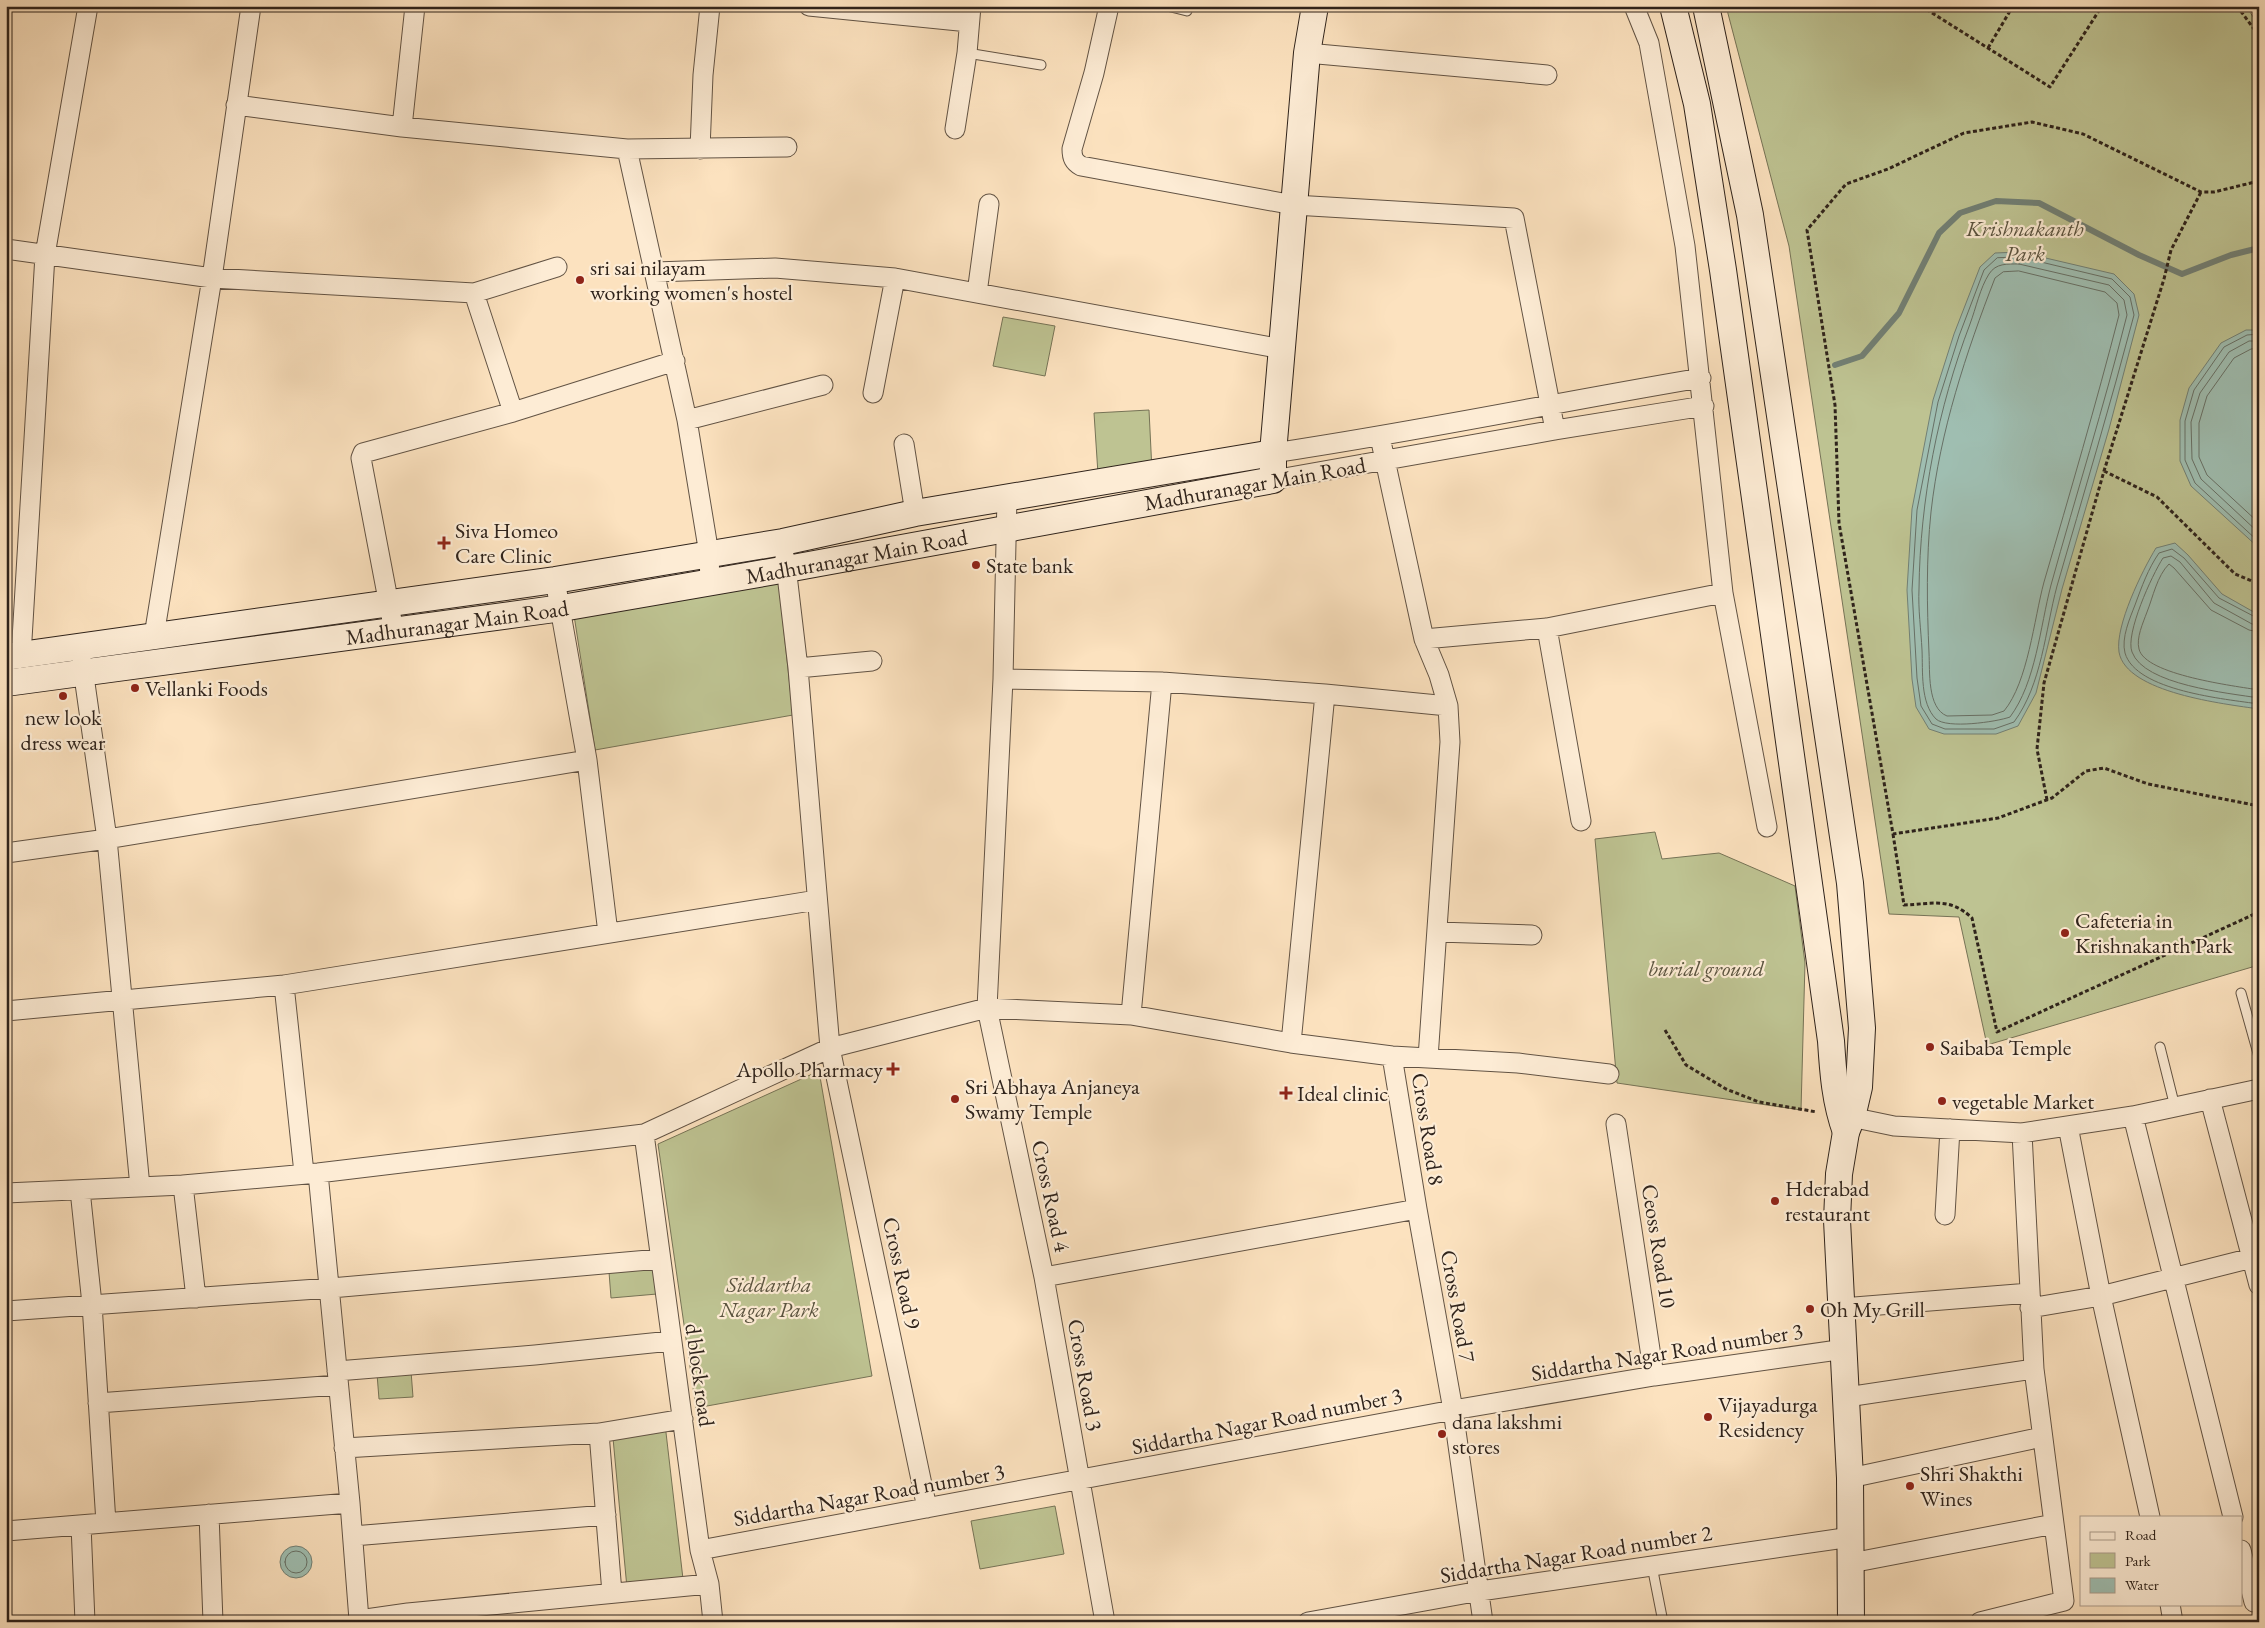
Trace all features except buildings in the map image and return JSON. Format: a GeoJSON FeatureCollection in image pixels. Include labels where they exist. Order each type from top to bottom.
{"type":"FeatureCollection","features":[{"type":"Feature","properties":{"kind":"street"},"geometry":{"type":"LineString","coordinates":[[14,656],[44,255],[88,6]]}},
{"type":"Feature","properties":{"kind":"street"},"geometry":{"type":"LineString","coordinates":[[154,636],[212,278],[236,104],[252,6]]}},
{"type":"Feature","properties":{"kind":"street"},"geometry":{"type":"LineString","coordinates":[[402,127],[415,6]]}},
{"type":"Feature","properties":{"kind":"street"},"geometry":{"type":"LineString","coordinates":[[700,149],[703,75],[710,6]]}},
{"type":"Feature","properties":{"kind":"street"},"geometry":{"type":"LineString","coordinates":[[809,6],[970,14],[967,53],[955,129]]}},
{"type":"Feature","properties":{"kind":"street"},"geometry":{"type":"LineString","coordinates":[[1109,6],[1094,73],[1072,150],[1072,156],[1076,162],[1081,166],[1294,205],[1514,218],[1555,430]]}},
{"type":"Feature","properties":{"kind":"street"},"geometry":{"type":"LineString","coordinates":[[1273,480],[1273,452],[1307,53],[1315,6]]}},
{"type":"Feature","properties":{"kind":"street"},"geometry":{"type":"LineString","coordinates":[[1634,6],[1649,43],[1685,246],[1701,378],[1723,593],[1767,827]]}},
{"type":"Feature","properties":{"kind":"street"},"geometry":{"type":"LineString","coordinates":[[1673,6],[1697,104],[1723,270],[1831,1041],[1833,1080],[1846,1121]]}},
{"type":"Feature","properties":{"kind":"street"},"geometry":{"type":"LineString","coordinates":[[1706,6],[1750,215],[1850,883],[1862,1028],[1859,1087],[1846,1121],[1839,1174],[1837,1220],[1850,1478],[1851,1622]]}},
{"type":"Feature","properties":{"kind":"street"},"geometry":{"type":"LineString","coordinates":[[1307,53],[1547,74]]}},
{"type":"Feature","properties":{"kind":"street"},"geometry":{"type":"LineString","coordinates":[[236,104],[402,127],[627,149],[787,147]]}},
{"type":"Feature","properties":{"kind":"street"},"geometry":{"type":"LineString","coordinates":[[627,149],[687,420],[709,554],[710,583]]}},
{"type":"Feature","properties":{"kind":"street"},"geometry":{"type":"LineString","coordinates":[[977,293],[989,204]]}},
{"type":"Feature","properties":{"kind":"street"},"geometry":{"type":"LineString","coordinates":[[6,249],[212,278],[474,293],[557,267]]}},
{"type":"Feature","properties":{"kind":"street"},"geometry":{"type":"LineString","coordinates":[[655,272],[775,268],[895,278],[1282,349]]}},
{"type":"Feature","properties":{"kind":"street"},"geometry":{"type":"LineString","coordinates":[[873,393],[895,278]]}},
{"type":"Feature","properties":{"kind":"street"},"geometry":{"type":"LineString","coordinates":[[474,293],[513,412]]}},
{"type":"Feature","properties":{"kind":"street"},"geometry":{"type":"LineString","coordinates":[[394,631],[361,458],[363,453],[513,412],[675,362]]}},
{"type":"Feature","properties":{"kind":"street","name":"Madhuranagar Main Road"},"geometry":{"type":"LineString","coordinates":[[14,656],[390,605],[556,580],[783,542],[915,513],[1273,452],[1380,437],[1550,404],[1701,378]]}},
{"type":"Feature","properties":{"kind":"street"},"geometry":{"type":"LineString","coordinates":[[687,420],[823,385]]}},
{"type":"Feature","properties":{"kind":"street","name":"Madhuranagar Main Road"},"geometry":{"type":"LineString","coordinates":[[6,682],[562,608],[787,570],[1555,430],[1704,406]]}},
{"type":"Feature","properties":{"kind":"street"},"geometry":{"type":"LineString","coordinates":[[1380,437],[1424,639],[1439,675],[1448,706],[1450,742],[1428,1058]]}},
{"type":"Feature","properties":{"kind":"street"},"geometry":{"type":"LineString","coordinates":[[904,444],[915,513]]}},
{"type":"Feature","properties":{"kind":"street","name":"Cross Road 4"},"geometry":{"type":"LineString","coordinates":[[1007,498],[1003,679],[987,1008],[1044,1277]]}},
{"type":"Feature","properties":{"kind":"street","name":"Cross Road 9"},"geometry":{"type":"LineString","coordinates":[[783,542],[798,668],[830,1048],[928,1508]]}},
{"type":"Feature","properties":{"kind":"street"},"geometry":{"type":"LineString","coordinates":[[556,580],[587,760],[608,933]]}},
{"type":"Feature","properties":{"kind":"street"},"geometry":{"type":"LineString","coordinates":[[1424,639],[1547,628],[1723,593]]}},
{"type":"Feature","properties":{"kind":"street"},"geometry":{"type":"LineString","coordinates":[[1547,628],[1581,821]]}},
{"type":"Feature","properties":{"kind":"street"},"geometry":{"type":"LineString","coordinates":[[80,646],[107,839],[140,1187]]}},
{"type":"Feature","properties":{"kind":"street"},"geometry":{"type":"LineString","coordinates":[[798,668],[872,661]]}},
{"type":"Feature","properties":{"kind":"street"},"geometry":{"type":"LineString","coordinates":[[1003,679],[1162,682],[1325,694],[1448,706]]}},
{"type":"Feature","properties":{"kind":"street"},"geometry":{"type":"LineString","coordinates":[[1131,1015],[1162,682]]}},
{"type":"Feature","properties":{"kind":"street"},"geometry":{"type":"LineString","coordinates":[[1291,1043],[1325,694]]}},
{"type":"Feature","properties":{"kind":"street"},"geometry":{"type":"LineString","coordinates":[[6,853],[107,839],[587,760]]}},
{"type":"Feature","properties":{"kind":"street"},"geometry":{"type":"LineString","coordinates":[[6,1011],[284,985],[817,900]]}},
{"type":"Feature","properties":{"kind":"street"},"geometry":{"type":"LineString","coordinates":[[1436,932],[1532,935]]}},
{"type":"Feature","properties":{"kind":"street"},"geometry":{"type":"LineString","coordinates":[[284,985],[311,1173],[331,1288],[337,1378],[350,1503],[359,1620],[409,1617],[612,1593],[709,1584]]}},
{"type":"Feature","properties":{"kind":"street"},"geometry":{"type":"LineString","coordinates":[[6,1193],[183,1185],[311,1173],[644,1134],[830,1048],[987,1008],[1131,1015],[1291,1043],[1392,1056],[1518,1062],[1609,1074]]}},
{"type":"Feature","properties":{"kind":"street","name":"Cross Road 8"},"geometry":{"type":"LineString","coordinates":[[1392,1056],[1417,1209]]}},
{"type":"Feature","properties":{"kind":"street"},"geometry":{"type":"LineString","coordinates":[[1846,1121],[1894,1126],[2022,1133],[2133,1116],[2259,1089]]}},
{"type":"Feature","properties":{"kind":"street"},"geometry":{"type":"LineString","coordinates":[[1842,1308],[2101,1296],[2172,1278],[2256,1270],[2210,1098]]}},
{"type":"Feature","properties":{"kind":"street"},"geometry":{"type":"LineString","coordinates":[[2133,1116],[2233,1516]]}},
{"type":"Feature","properties":{"kind":"street","name":"Ceoss Road 10"},"geometry":{"type":"LineString","coordinates":[[1616,1124],[1654,1376]]}},
{"type":"Feature","properties":{"kind":"street"},"geometry":{"type":"LineString","coordinates":[[2068,1126],[2101,1296],[2150,1516]]}},
{"type":"Feature","properties":{"kind":"street"},"geometry":{"type":"LineString","coordinates":[[1945,1215],[1950,1129]]}},
{"type":"Feature","properties":{"kind":"street"},"geometry":{"type":"LineString","coordinates":[[1980,1622],[2064,1601],[2034,1369],[2022,1133]]}},
{"type":"Feature","properties":{"kind":"street","name":"d block road"},"geometry":{"type":"LineString","coordinates":[[644,1134],[700,1550],[709,1584],[713,1622]]}},
{"type":"Feature","properties":{"kind":"street"},"geometry":{"type":"LineString","coordinates":[[183,1185],[196,1298]]}},
{"type":"Feature","properties":{"kind":"street"},"geometry":{"type":"LineString","coordinates":[[80,1190],[92,1304],[106,1523]]}},
{"type":"Feature","properties":{"kind":"street"},"geometry":{"type":"LineString","coordinates":[[1044,1277],[1417,1209]]}},
{"type":"Feature","properties":{"kind":"street","name":"Cross Road 7"},"geometry":{"type":"LineString","coordinates":[[1417,1209],[1453,1410],[1483,1622]]}},
{"type":"Feature","properties":{"kind":"street"},"geometry":{"type":"LineString","coordinates":[[6,1311],[331,1288],[660,1259]]}},
{"type":"Feature","properties":{"kind":"street","name":"Cross Road 3"},"geometry":{"type":"LineString","coordinates":[[1044,1277],[1105,1622]]}},
{"type":"Feature","properties":{"kind":"street"},"geometry":{"type":"LineString","coordinates":[[98,1403],[671,1341]]}},
{"type":"Feature","properties":{"kind":"street","name":"Siddartha Nagar Road number 3"},"geometry":{"type":"LineString","coordinates":[[700,1550],[1453,1410],[1654,1376],[1845,1350]]}},
{"type":"Feature","properties":{"kind":"street"},"geometry":{"type":"LineString","coordinates":[[1847,1397],[2034,1369]]}},
{"type":"Feature","properties":{"kind":"street"},"geometry":{"type":"LineString","coordinates":[[344,1448],[599,1433],[683,1418]]}},
{"type":"Feature","properties":{"kind":"street"},"geometry":{"type":"LineString","coordinates":[[599,1433],[612,1593]]}},
{"type":"Feature","properties":{"kind":"street"},"geometry":{"type":"LineString","coordinates":[[1850,1478],[2042,1437]]}},
{"type":"Feature","properties":{"kind":"street"},"geometry":{"type":"LineString","coordinates":[[6,1531],[350,1503]]}},
{"type":"Feature","properties":{"kind":"street"},"geometry":{"type":"LineString","coordinates":[[209,1514],[212,1622]]}},
{"type":"Feature","properties":{"kind":"street"},"geometry":{"type":"LineString","coordinates":[[353,1536],[606,1515]]}},
{"type":"Feature","properties":{"kind":"street"},"geometry":{"type":"LineString","coordinates":[[1851,1563],[2054,1524]]}},
{"type":"Feature","properties":{"kind":"street"},"geometry":{"type":"LineString","coordinates":[[81,1525],[85,1622]]}},
{"type":"Feature","properties":{"kind":"street","name":"Siddartha Nagar Road number 2"},"geometry":{"type":"LineString","coordinates":[[1308,1622],[1480,1591],[1851,1537]]}},
{"type":"Feature","properties":{"kind":"street"},"geometry":{"type":"LineString","coordinates":[[2242,1554],[2254,1602]]}},
{"type":"Feature","properties":{"kind":"street"},"geometry":{"type":"LineString","coordinates":[[2170,1606],[2174,1622]]}},
{"type":"Feature","properties":{"kind":"lane"},"geometry":{"type":"LineString","coordinates":[[1167,6],[1188,11]]}},
{"type":"Feature","properties":{"kind":"lane"},"geometry":{"type":"LineString","coordinates":[[967,53],[1041,65]]}},
{"type":"Feature","properties":{"kind":"lane"},"geometry":{"type":"LineString","coordinates":[[2242,993],[2259,1057]]}},
{"type":"Feature","properties":{"kind":"lane"},"geometry":{"type":"LineString","coordinates":[[2160,1047],[2175,1106]]}},
{"type":"Feature","properties":{"kind":"lane"},"geometry":{"type":"LineString","coordinates":[[1652,1566],[1663,1622]]}},
{"type":"Feature","properties":{"kind":"path"},"geometry":{"type":"LineString","coordinates":[[1921,6],[2050,88],[2102,6]]}},
{"type":"Feature","properties":{"kind":"path"},"geometry":{"type":"LineString","coordinates":[[1932,14],[1937,6]]}},
{"type":"Feature","properties":{"kind":"path"},"geometry":{"type":"LineString","coordinates":[[1988,48],[2013,6]]}},
{"type":"Feature","properties":{"kind":"path"},"geometry":{"type":"LineString","coordinates":[[2237,6],[2259,36]]}},
{"type":"Feature","properties":{"kind":"path"},"geometry":{"type":"LineString","coordinates":[[2259,181],[2214,192],[2201,192],[2083,134],[2032,122],[1964,133],[1888,169],[1846,184],[1807,230],[1835,405],[1839,523],[1904,906],[1948,903],[1961,908],[1972,918],[1997,1032],[2259,912]]}},
{"type":"Feature","properties":{"kind":"path"},"geometry":{"type":"LineString","coordinates":[[2047,800],[2037,749],[2044,683],[2104,472],[2164,279],[2171,250],[2201,192]]}},
{"type":"Feature","properties":{"kind":"path"},"geometry":{"type":"LineString","coordinates":[[2104,472],[2157,497],[2235,574],[2259,584]]}},
{"type":"Feature","properties":{"kind":"path"},"geometry":{"type":"LineString","coordinates":[[1893,834],[1998,818],[2047,800],[2086,771],[2104,768],[2148,784],[2259,806]]}},
{"type":"Feature","properties":{"kind":"path"},"geometry":{"type":"LineString","coordinates":[[1665,1030],[1686,1065],[1726,1089],[1759,1102],[1846,1121]]}},
{"type":"Feature","properties":{"kind":"green space","name":"Krishnakanth Park"},"geometry":{"type":"Polygon","coordinates":[[[1726,6],[2246,6],[2259,26],[2259,965],[1987,1045],[1959,917],[1889,914],[1789,246],[1726,6]]]}},
{"type":"Feature","properties":{"kind":"green space"},"geometry":{"type":"Polygon","coordinates":[[[1003,317],[1055,326],[1045,376],[993,366],[1003,317]]]}},
{"type":"Feature","properties":{"kind":"green space"},"geometry":{"type":"Polygon","coordinates":[[[1149,410],[1152,471],[1098,474],[1094,413],[1149,410]]]}},
{"type":"Feature","properties":{"kind":"green space"},"geometry":{"type":"Polygon","coordinates":[[[776,558],[793,715],[595,750],[571,596],[776,558]]]}},
{"type":"Feature","properties":{"kind":"green space","name":"burial ground"},"geometry":{"type":"Polygon","coordinates":[[[1655,832],[1662,859],[1719,853],[1795,886],[1805,963],[1801,1110],[1617,1083],[1595,839],[1655,832]]]}},
{"type":"Feature","properties":{"kind":"green space","name":"Siddartha Nagar Park"},"geometry":{"type":"Polygon","coordinates":[[[819,1071],[872,1376],[696,1408],[658,1144],[819,1071]]]}},
{"type":"Feature","properties":{"kind":"green space"},"geometry":{"type":"Polygon","coordinates":[[[654,1269],[657,1294],[611,1298],[609,1272],[654,1269]]]}},
{"type":"Feature","properties":{"kind":"green space"},"geometry":{"type":"Polygon","coordinates":[[[411,1371],[413,1397],[379,1399],[377,1374],[411,1371]]]}},
{"type":"Feature","properties":{"kind":"green space"},"geometry":{"type":"Polygon","coordinates":[[[665,1424],[683,1579],[627,1588],[613,1438],[665,1424]]]}},
{"type":"Feature","properties":{"kind":"green space"},"geometry":{"type":"Polygon","coordinates":[[[1055,1506],[1064,1554],[980,1569],[971,1521],[1055,1506]]]}},
{"type":"Feature","properties":{"kind":"water"},"geometry":{"type":"Polygon","coordinates":[[[2020,252],[2114,274],[2134,294],[2139,315],[2109,429],[2062,589],[2036,693],[2018,726],[1996,734],[1944,734],[1929,729],[1916,707],[1912,679],[1907,590],[1912,509],[1933,400],[1954,334],[1980,267],[1995,253],[2020,252]]]}},
{"type":"Feature","properties":{"kind":"water"},"geometry":{"type":"Polygon","coordinates":[[[2246,330],[2259,330],[2259,548],[2191,486],[2180,461],[2180,420],[2189,388],[2221,343],[2246,330]]]}},
{"type":"Feature","properties":{"kind":"water"},"geometry":{"type":"Polygon","coordinates":[[[2175,543],[2222,594],[2259,615],[2259,709],[2202,700],[2157,687],[2139,678],[2126,666],[2119,652],[2121,628],[2125,614],[2144,570],[2156,548],[2175,543]]]}},
{"type":"Feature","properties":{"kind":"water"},"geometry":{"type":"Polygon","coordinates":[[[296,1546],[302,1547],[307,1551],[311,1556],[311,1568],[307,1573],[302,1577],[296,1578],[290,1577],[285,1573],[281,1568],[280,1562],[281,1556],[285,1551],[290,1547],[296,1546]]]}},
{"type":"Feature","properties":{"kind":"waterway"},"geometry":{"type":"LineString","coordinates":[[1835,365],[1862,356],[1899,313],[1939,233],[1960,213],[1996,201],[2039,203],[2139,255],[2182,274],[2231,255],[2259,248]]}},
{"type":"Feature","properties":{"kind":"place","name":"sri sai nilayam working women's hostel"},"geometry":{"type":"Point","coordinates":[580,280]}},
{"type":"Feature","properties":{"kind":"place","name":"Siva Homeo Care Clinic"},"geometry":{"type":"Point","coordinates":[444,543]}},
{"type":"Feature","properties":{"kind":"place","name":"State bank"},"geometry":{"type":"Point","coordinates":[976,565]}},
{"type":"Feature","properties":{"kind":"place","name":"Vellanki Foods"},"geometry":{"type":"Point","coordinates":[135,688]}},
{"type":"Feature","properties":{"kind":"place","name":"new look dress wear"},"geometry":{"type":"Point","coordinates":[63,696]}},
{"type":"Feature","properties":{"kind":"place","name":"Cafeteria in Krishnakanth Park"},"geometry":{"type":"Point","coordinates":[2065,933]}},
{"type":"Feature","properties":{"kind":"place","name":"Saibaba Temple"},"geometry":{"type":"Point","coordinates":[1930,1047]}},
{"type":"Feature","properties":{"kind":"place","name":"Apollo Pharmacy"},"geometry":{"type":"Point","coordinates":[893,1069]}},
{"type":"Feature","properties":{"kind":"place","name":"Ideal clinic"},"geometry":{"type":"Point","coordinates":[1286,1093]}},
{"type":"Feature","properties":{"kind":"place","name":"Sri Abhaya Anjaneya Swamy Temple"},"geometry":{"type":"Point","coordinates":[955,1099]}},
{"type":"Feature","properties":{"kind":"place","name":"vegetable Market"},"geometry":{"type":"Point","coordinates":[1942,1101]}},
{"type":"Feature","properties":{"kind":"place","name":"Hderabad restaurant"},"geometry":{"type":"Point","coordinates":[1775,1201]}},
{"type":"Feature","properties":{"kind":"place","name":"Oh My Grill"},"geometry":{"type":"Point","coordinates":[1810,1309]}},
{"type":"Feature","properties":{"kind":"place","name":"Vijayadurga Residency"},"geometry":{"type":"Point","coordinates":[1708,1417]}},
{"type":"Feature","properties":{"kind":"place","name":"dana lakshmi stores"},"geometry":{"type":"Point","coordinates":[1442,1434]}},
{"type":"Feature","properties":{"kind":"place","name":"Shri Shakthi Wines"},"geometry":{"type":"Point","coordinates":[1910,1486]}}]}
